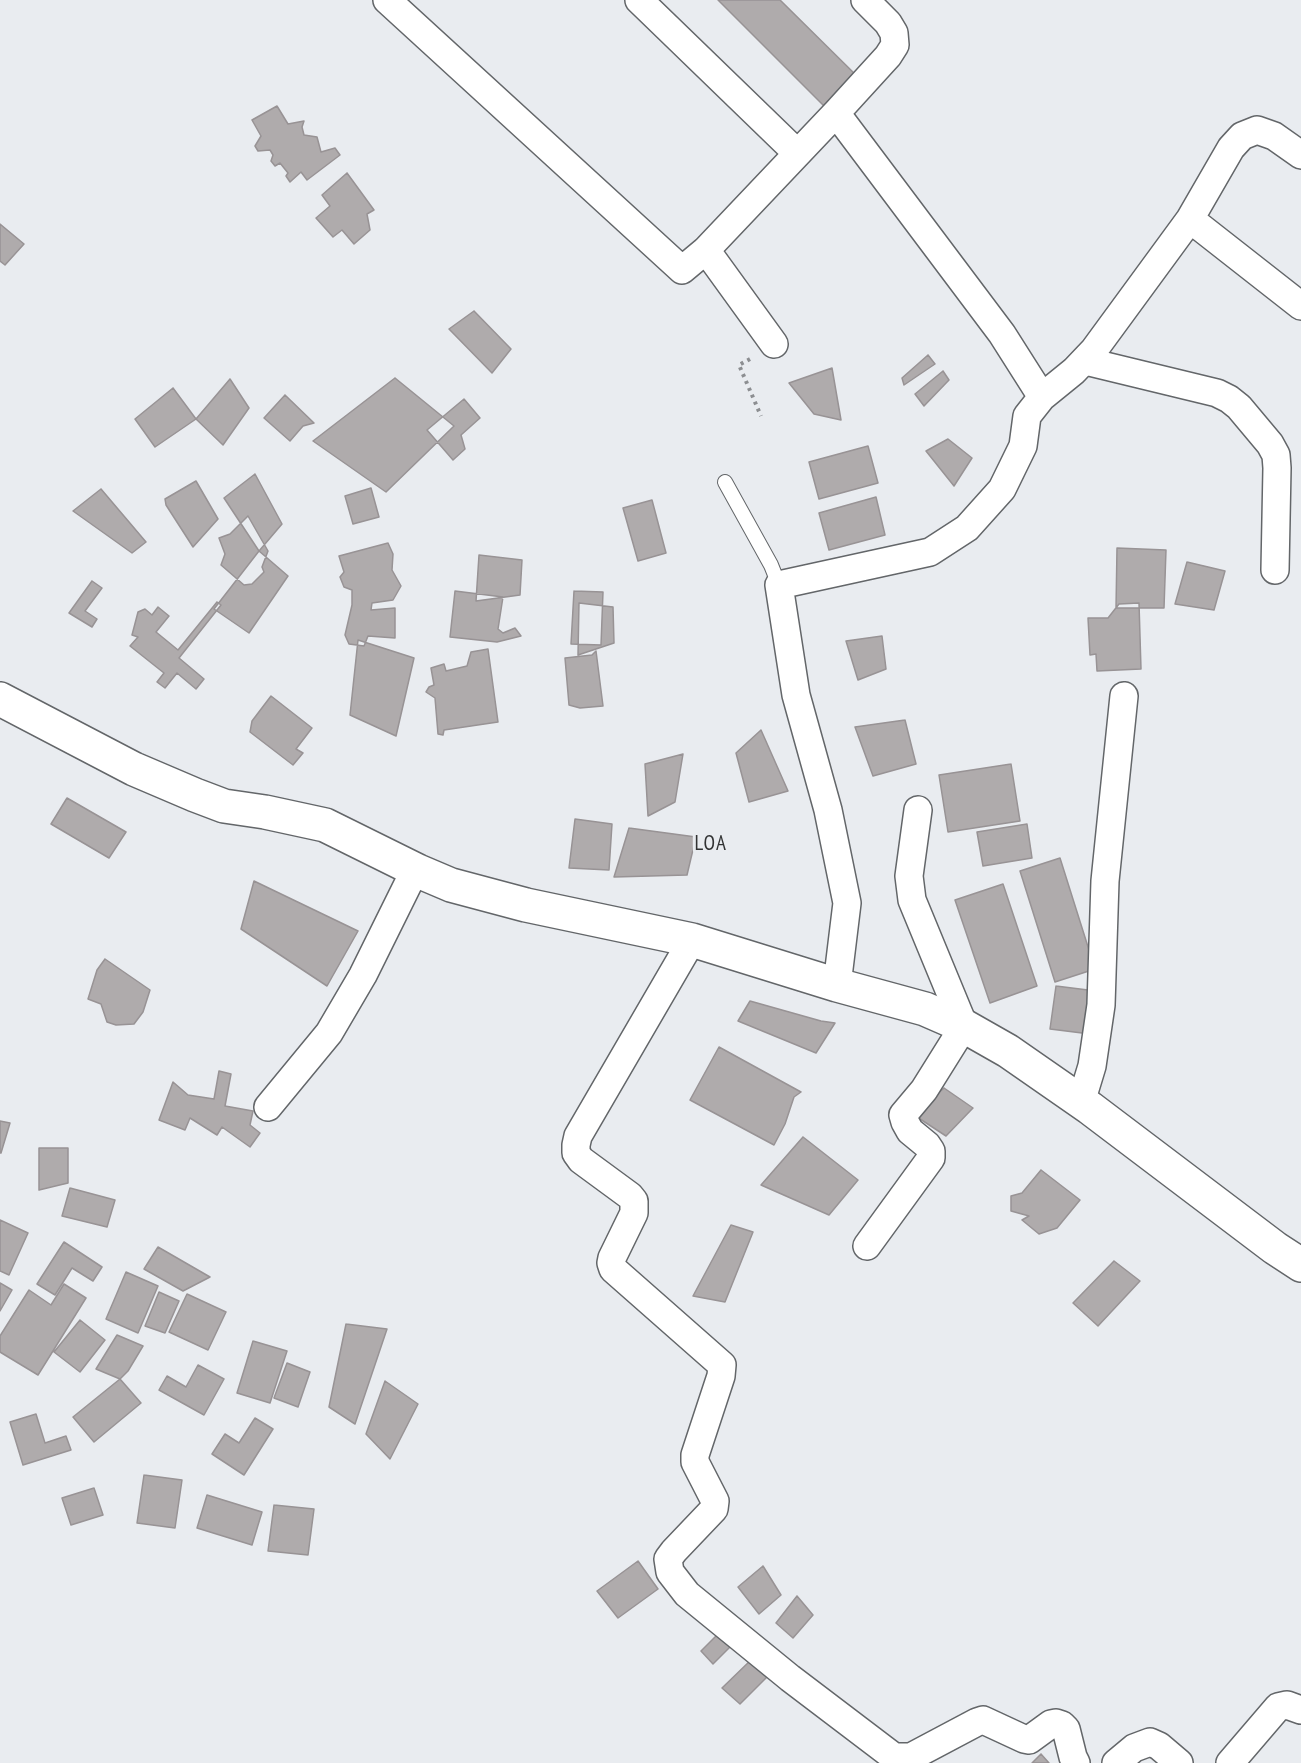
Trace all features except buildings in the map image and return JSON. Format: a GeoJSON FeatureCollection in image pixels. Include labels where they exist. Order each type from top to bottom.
{"type":"FeatureCollection","features":[{"type":"Feature","properties":{"kind":"street"},"geometry":{"type":"LineString","coordinates":[[387,0],[682,270],[706,250],[888,56],[895,45],[894,33],[888,23],[865,0]]}},
{"type":"Feature","properties":{"kind":"street"},"geometry":{"type":"LineString","coordinates":[[639,0],[797,153]]}},
{"type":"Feature","properties":{"kind":"street"},"geometry":{"type":"LineString","coordinates":[[836,113],[1002,334],[1042,397]]}},
{"type":"Feature","properties":{"kind":"street"},"geometry":{"type":"LineString","coordinates":[[837,985],[847,903],[828,810],[795,695],[779,585],[930,552],[967,528],[1002,489],[1023,446],[1027,416],[1042,397],[1085,361],[1190,219],[1231,148],[1242,136],[1257,130],[1274,136],[1301,155]]}},
{"type":"Feature","properties":{"kind":"street"},"geometry":{"type":"LineString","coordinates":[[1190,219],[1301,306]]}},
{"type":"Feature","properties":{"kind":"street"},"geometry":{"type":"LineString","coordinates":[[706,250],[774,344]]}},
{"type":"Feature","properties":{"kind":"street"},"geometry":{"type":"LineString","coordinates":[[1085,361],[1217,393],[1239,407],[1270,444],[1276,455],[1275,570]]}},
{"type":"Feature","properties":{"kind":"street"},"geometry":{"type":"LineString","coordinates":[[1090,1108],[1082,1099],[1092,1066],[1101,1005],[1105,881],[1124,696]]}},
{"type":"Feature","properties":{"kind":"street"},"geometry":{"type":"LineString","coordinates":[[0,699],[134,769],[195,795],[224,806],[325,825],[415,870],[451,885],[526,905],[692,940],[837,985],[925,1009],[964,1026],[1008,1051],[1090,1108],[1275,1248],[1301,1265]]}},
{"type":"Feature","properties":{"kind":"street"},"geometry":{"type":"LineString","coordinates":[[918,810],[909,876],[912,900],[964,1026]]}},
{"type":"Feature","properties":{"kind":"street"},"geometry":{"type":"LineString","coordinates":[[268,1107],[329,1033],[363,975],[415,870]]}},
{"type":"Feature","properties":{"kind":"street"},"geometry":{"type":"LineString","coordinates":[[692,940],[584,1126],[576,1145],[576,1153],[580,1161],[634,1201],[634,1213],[612,1258],[613,1269],[722,1365],[721,1376],[695,1455],[695,1462],[715,1501],[714,1509],[668,1559],[670,1572],[687,1594],[894,1757],[910,1757],[983,1720],[1029,1740],[1051,1724],[1062,1725],[1066,1729],[1073,1757],[1077,1763]]}},
{"type":"Feature","properties":{"kind":"street"},"geometry":{"type":"LineString","coordinates":[[867,1246],[931,1158],[931,1151],[910,1131],[903,1115],[924,1089],[964,1026]]}},
{"type":"Feature","properties":{"kind":"street"},"geometry":{"type":"LineString","coordinates":[[1230,1763],[1278,1707],[1287,1705],[1301,1710]]}},
{"type":"Feature","properties":{"kind":"street"},"geometry":{"type":"LineString","coordinates":[[1116,1763],[1134,1748],[1150,1742],[1159,1746],[1179,1763]]}},
{"type":"Feature","properties":{"kind":"lane"},"geometry":{"type":"LineString","coordinates":[[725,482],[779,585]]}},
{"type":"Feature","properties":{"kind":"path"},"geometry":{"type":"LineString","coordinates":[[761,416],[740,365],[774,344]]}},
{"type":"Feature","properties":{"kind":"district","name":"LOA"},"geometry":{"type":"Point","coordinates":[711,844]}}]}
